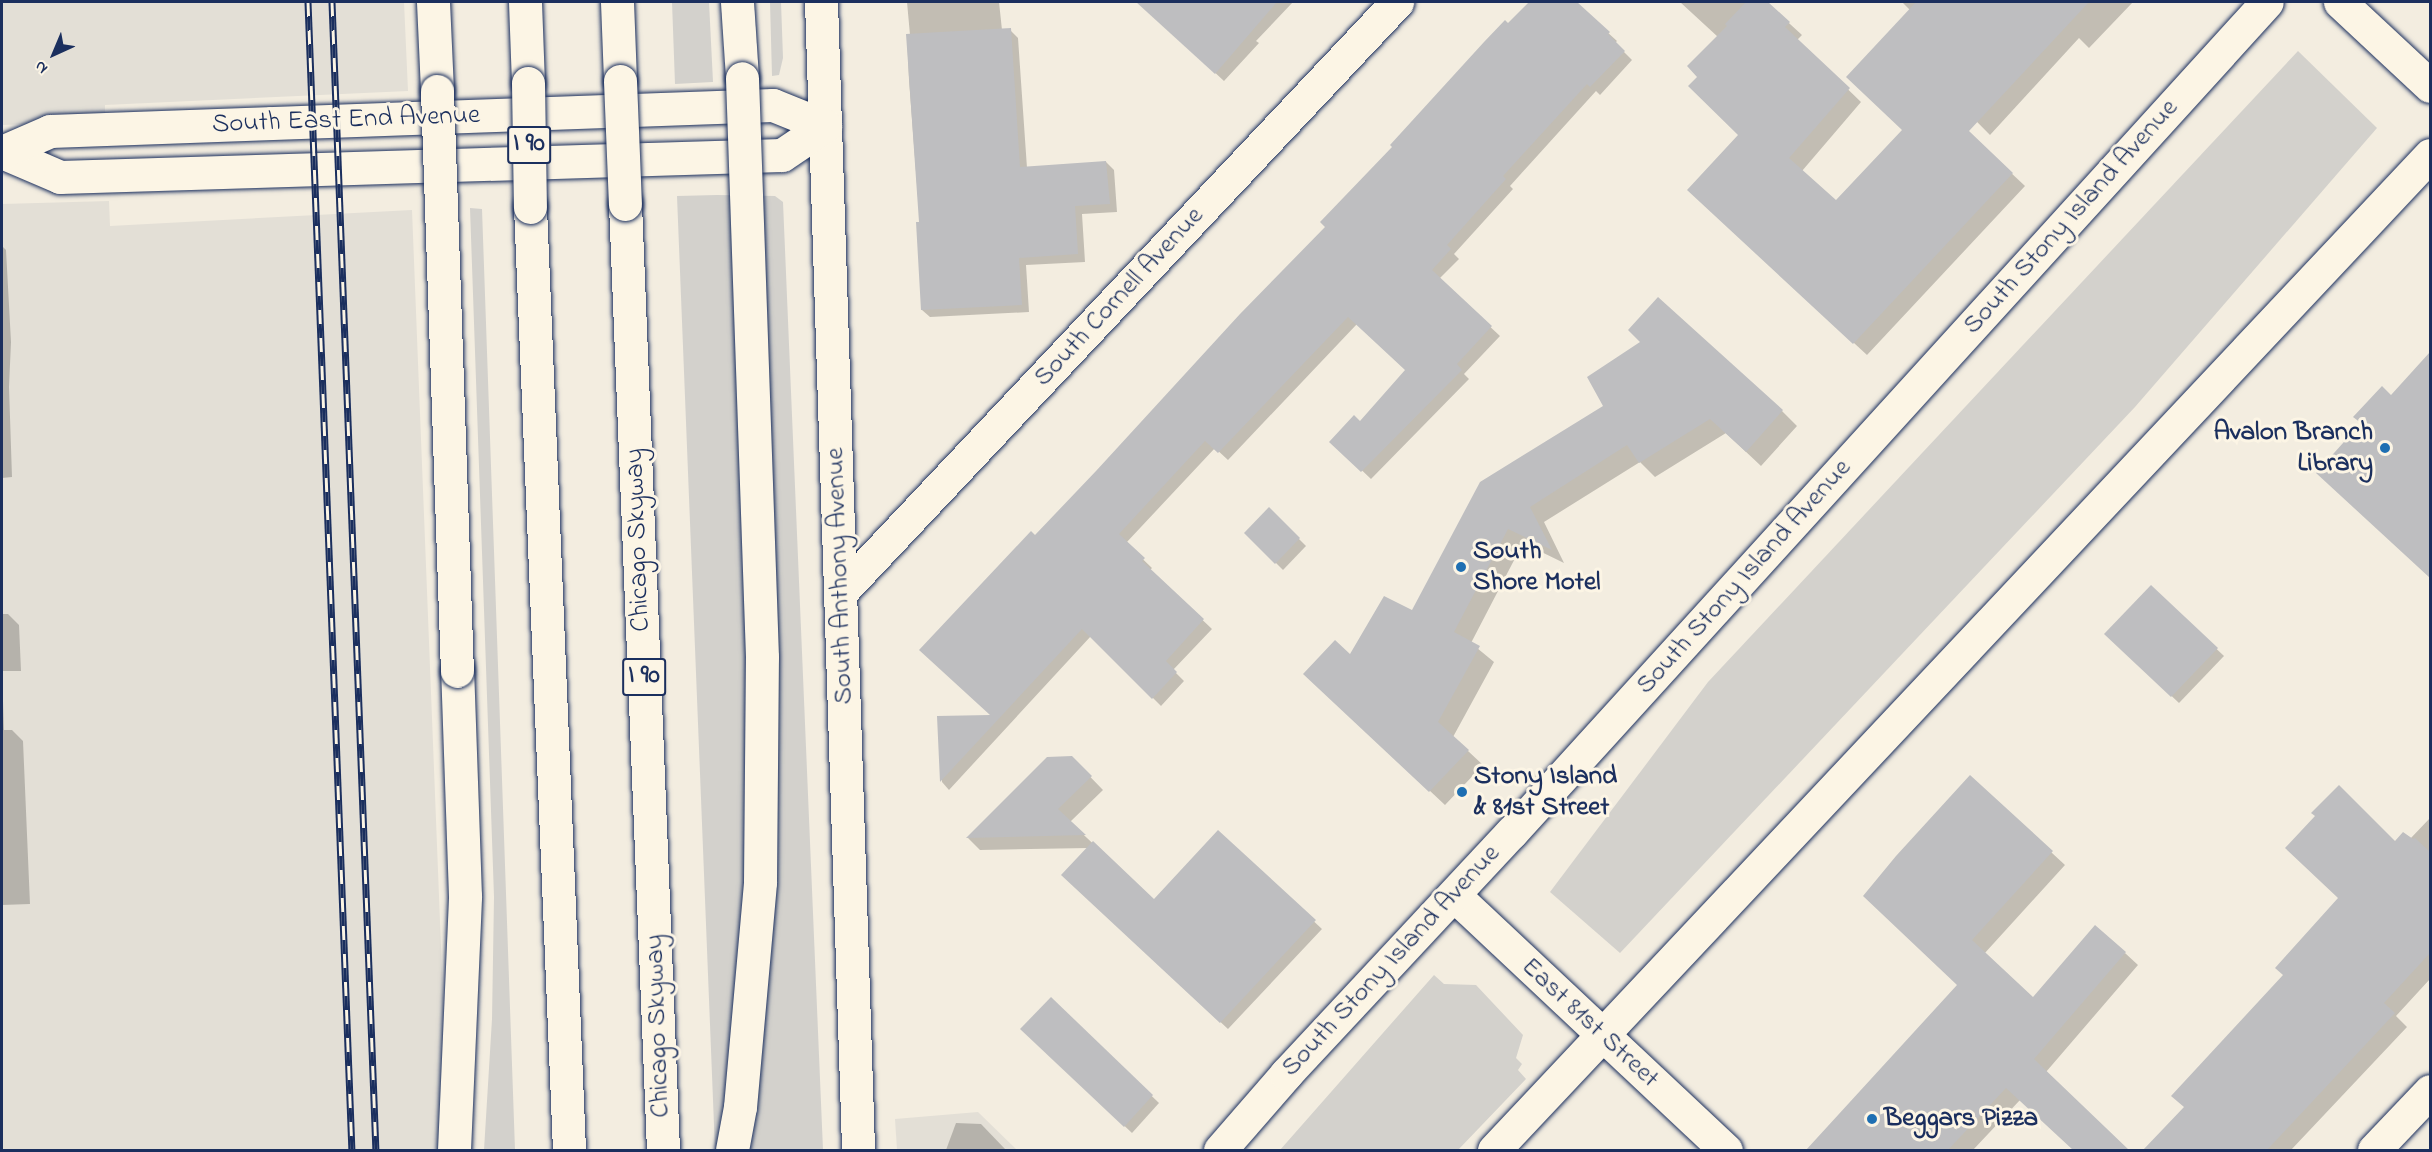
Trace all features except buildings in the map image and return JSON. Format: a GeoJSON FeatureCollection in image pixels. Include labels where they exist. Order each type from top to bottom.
{"type":"FeatureCollection","features":[{"type":"Feature","properties":{"kind":"main road"},"geometry":{"type":"LineString","coordinates":[[434,2],[465,896],[454,1150]]}},
{"type":"Feature","properties":{"kind":"main road","name":"I 90"},"geometry":{"type":"LineString","coordinates":[[525,2],[530,207],[569,1150]]}},
{"type":"Feature","properties":{"kind":"main road","name":"Chicago Skyway"},"geometry":{"type":"LineString","coordinates":[[617,2],[663,1150]]}},
{"type":"Feature","properties":{"kind":"main road"},"geometry":{"type":"LineString","coordinates":[[732,1150],[740,1107],[760,882],[762,657],[742,78],[737,2]]}},
{"type":"Feature","properties":{"kind":"main road","name":"South Anthony Avenue"},"geometry":{"type":"LineString","coordinates":[[821,2],[858,1150]]}},
{"type":"Feature","properties":{"kind":"main road","name":"South Cornell Avenue"},"geometry":{"type":"LineString","coordinates":[[841,592],[1397,2]]}},
{"type":"Feature","properties":{"kind":"main road","name":"South Stony Island Avenue"},"geometry":{"type":"LineString","coordinates":[[1220,1150],[1286,1074],[1454,895],[2266,2]]}},
{"type":"Feature","properties":{"kind":"main road"},"geometry":{"type":"LineString","coordinates":[[2340,2],[2430,86]]}},
{"type":"Feature","properties":{"kind":"main road","name":"South East End Avenue"},"geometry":{"type":"LineString","coordinates":[[2,152],[50,131],[774,105],[825,126]]}},
{"type":"Feature","properties":{"kind":"main road","name":"South East End Avenue"},"geometry":{"type":"LineString","coordinates":[[2,152],[60,177],[770,156],[782,155],[825,126]]}},
{"type":"Feature","properties":{"kind":"main road"},"geometry":{"type":"LineString","coordinates":[[1494,1150],[1601,1033],[2430,155]]}},
{"type":"Feature","properties":{"kind":"main road","name":"East 81st Street"},"geometry":{"type":"LineString","coordinates":[[1454,895],[1726,1150]]}},
{"type":"Feature","properties":{"kind":"main road"},"geometry":{"type":"LineString","coordinates":[[2374,1150],[2430,1091]]}},
{"type":"Feature","properties":{"kind":"shaded area"},"geometry":{"type":"Polygon","coordinates":[[[2,2],[404,2],[408,91],[105,105],[105,121],[2,125],[2,2]]]}},
{"type":"Feature","properties":{"kind":"shaded area"},"geometry":{"type":"Polygon","coordinates":[[[672,2],[709,2],[713,82],[675,84],[672,2]]]}},
{"type":"Feature","properties":{"kind":"shaded area"},"geometry":{"type":"Polygon","coordinates":[[[770,2],[781,2],[783,58],[779,75],[772,76],[770,2]]]}},
{"type":"Feature","properties":{"kind":"shaded area"},"geometry":{"type":"Polygon","coordinates":[[[2298,51],[2377,128],[2135,407],[1620,953],[1550,892],[1708,682],[2298,51]]]}},
{"type":"Feature","properties":{"kind":"shaded area"},"geometry":{"type":"Polygon","coordinates":[[[677,196],[775,196],[783,202],[823,1150],[715,1150],[677,196]]]}},
{"type":"Feature","properties":{"kind":"shaded area"},"geometry":{"type":"Polygon","coordinates":[[[109,201],[110,226],[412,210],[449,1150],[2,1150],[2,204],[109,201]]]}},
{"type":"Feature","properties":{"kind":"shaded area"},"geometry":{"type":"Polygon","coordinates":[[[470,208],[482,209],[515,1150],[484,1150],[492,1019],[494,897],[470,208]]]}},
{"type":"Feature","properties":{"kind":"shaded area"},"geometry":{"type":"Polygon","coordinates":[[[1434,975],[1444,984],[1476,985],[1523,1035],[1516,1058],[1522,1064],[1518,1070],[1526,1079],[1458,1150],[1280,1150],[1434,975]]]}},
{"type":"Feature","properties":{"kind":"shaded area"},"geometry":{"type":"Polygon","coordinates":[[[978,1112],[1017,1150],[897,1150],[895,1119],[978,1112]]]}},
{"type":"Feature","properties":{"kind":"railway"},"geometry":{"type":"LineString","coordinates":[[308,2],[352,1150]]}},
{"type":"Feature","properties":{"kind":"railway"},"geometry":{"type":"LineString","coordinates":[[332,2],[376,1150]]}},
{"type":"Feature","properties":{"kind":"place","name":"Avalon Branch Library"},"geometry":{"type":"Point","coordinates":[2385,448]}},
{"type":"Feature","properties":{"kind":"place","name":"South Shore Motel"},"geometry":{"type":"Point","coordinates":[1461,567]}},
{"type":"Feature","properties":{"kind":"place","name":"Stony Island & 81st Street"},"geometry":{"type":"Point","coordinates":[1462,792]}},
{"type":"Feature","properties":{"kind":"place","name":"Beggars Pizza"},"geometry":{"type":"Point","coordinates":[1872,1119]}}]}
